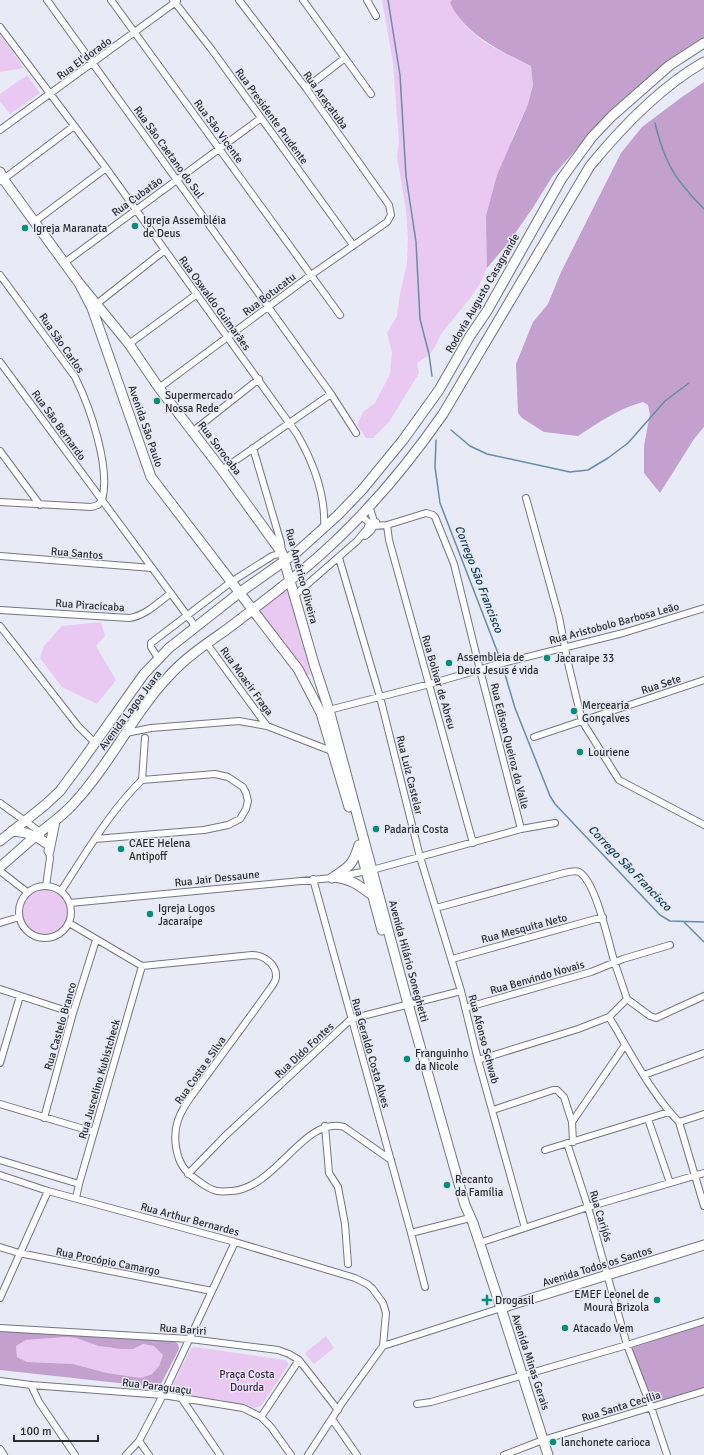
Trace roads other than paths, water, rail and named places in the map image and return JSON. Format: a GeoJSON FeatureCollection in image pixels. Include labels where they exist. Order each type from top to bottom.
{"type":"FeatureCollection","features":[{"type":"Feature","properties":{"kind":"street","name":"Rua São Caetano do Sul"},"geometry":{"type":"LineString","coordinates":[[47,0],[269,307],[331,394],[356,433]]}},
{"type":"Feature","properties":{"kind":"street","name":"Rua São Vicente"},"geometry":{"type":"LineString","coordinates":[[111,0],[340,315]]}},
{"type":"Feature","properties":{"kind":"street","name":"Rua Araçatuba"},"geometry":{"type":"LineString","coordinates":[[239,0],[306,88],[389,205],[391,215]]}},
{"type":"Feature","properties":{"kind":"street"},"geometry":{"type":"LineString","coordinates":[[303,0],[371,94]]}},
{"type":"Feature","properties":{"kind":"street"},"geometry":{"type":"LineString","coordinates":[[367,0],[376,16]]}},
{"type":"Feature","properties":{"kind":"street","name":"Rua El'dorado"},"geometry":{"type":"LineString","coordinates":[[0,130],[135,33],[175,1]]}},
{"type":"Feature","properties":{"kind":"street","name":"Rua Presidente Prudente"},"geometry":{"type":"LineString","coordinates":[[175,1],[353,245]]}},
{"type":"Feature","properties":{"kind":"street","name":"Rua Oswaldo Guimarães"},"geometry":{"type":"LineString","coordinates":[[0,27],[106,168],[290,422],[308,452],[317,477],[325,513],[324,528]]}},
{"type":"Feature","properties":{"kind":"street","name":"Rodovia Augusto Casagrande"},"geometry":{"type":"LineString","coordinates":[[284,557],[324,528],[362,490],[403,440],[439,390],[470,336],[487,311],[562,178],[592,137],[612,116],[670,64],[704,43]]}},
{"type":"Feature","properties":{"kind":"street"},"geometry":{"type":"LineString","coordinates":[[306,88],[345,58]]}},
{"type":"Feature","properties":{"kind":"street","name":"Avenida Lagoa Juara"},"geometry":{"type":"LineString","coordinates":[[0,867],[55,821],[83,793],[168,676],[180,665],[291,580],[327,548],[360,515],[400,471],[443,414],[590,166],[608,144],[659,94],[704,62]]}},
{"type":"Feature","properties":{"kind":"street","name":"Rua Cubatão"},"geometry":{"type":"LineString","coordinates":[[64,263],[261,118]]}},
{"type":"Feature","properties":{"kind":"street"},"geometry":{"type":"LineString","coordinates":[[1,178],[74,126]]}},
{"type":"Feature","properties":{"kind":"street"},"geometry":{"type":"LineString","coordinates":[[34,222],[106,168]]}},
{"type":"Feature","properties":{"kind":"street","name":"Avenida São Paulo"},"geometry":{"type":"LineString","coordinates":[[1,178],[79,283],[94,306],[151,477],[298,669],[325,711]]}},
{"type":"Feature","properties":{"kind":"street","name":"Rua Botucatu"},"geometry":{"type":"LineString","coordinates":[[159,388],[311,275],[387,222],[391,215]]}},
{"type":"Feature","properties":{"kind":"street"},"geometry":{"type":"LineString","coordinates":[[94,306],[165,250]]}},
{"type":"Feature","properties":{"kind":"street","name":"Rua São Carlos"},"geometry":{"type":"LineString","coordinates":[[0,275],[75,377],[83,393],[101,452],[105,480],[105,492],[102,500]]}},
{"type":"Feature","properties":{"kind":"street"},"geometry":{"type":"LineString","coordinates":[[129,344],[197,294]]}},
{"type":"Feature","properties":{"kind":"street","name":"Rua Sorocaba"},"geometry":{"type":"LineString","coordinates":[[94,306],[129,344],[159,388],[222,470],[284,557]]}},
{"type":"Feature","properties":{"kind":"street","name":"Rua São Bernardo"},"geometry":{"type":"LineString","coordinates":[[0,362],[102,500]]}},
{"type":"Feature","properties":{"kind":"street"},"geometry":{"type":"LineString","coordinates":[[192,432],[259,379]]}},
{"type":"Feature","properties":{"kind":"street"},"geometry":{"type":"LineString","coordinates":[[222,470],[331,394]]}},
{"type":"Feature","properties":{"kind":"street","name":"Rua Américo Oliveira"},"geometry":{"type":"LineString","coordinates":[[253,448],[279,536],[314,664],[325,711]]}},
{"type":"Feature","properties":{"kind":"street"},"geometry":{"type":"LineString","coordinates":[[0,451],[40,505]]}},
{"type":"Feature","properties":{"kind":"street"},"geometry":{"type":"LineString","coordinates":[[526,498],[559,617],[582,721],[618,780],[704,825]]}},
{"type":"Feature","properties":{"kind":"street"},"geometry":{"type":"LineString","coordinates":[[0,502],[91,507],[98,504],[102,500],[195,626]]}},
{"type":"Feature","properties":{"kind":"street"},"geometry":{"type":"LineString","coordinates":[[368,506],[372,523]]}},
{"type":"Feature","properties":{"kind":"street","name":"Rua Edison Queiroz do Valle"},"geometry":{"type":"LineString","coordinates":[[386,525],[426,513],[435,517],[454,564],[522,829]]}},
{"type":"Feature","properties":{"kind":"street"},"geometry":{"type":"LineString","coordinates":[[360,515],[372,523],[386,525]]}},
{"type":"Feature","properties":{"kind":"street"},"geometry":{"type":"LineString","coordinates":[[295,595],[339,558],[357,541],[372,523]]}},
{"type":"Feature","properties":{"kind":"street","name":"Rua Bolivar de Abreu"},"geometry":{"type":"LineString","coordinates":[[386,525],[473,843]]}},
{"type":"Feature","properties":{"kind":"street","name":"Rua Santos"},"geometry":{"type":"LineString","coordinates":[[0,556],[152,568]]}},
{"type":"Feature","properties":{"kind":"street"},"geometry":{"type":"LineString","coordinates":[[158,658],[151,647],[151,642],[231,582],[272,556],[284,557]]}},
{"type":"Feature","properties":{"kind":"street","name":"Avenida Lagoa Juara"},"geometry":{"type":"LineString","coordinates":[[0,841],[60,791],[144,674],[158,658],[195,626],[284,557]]}},
{"type":"Feature","properties":{"kind":"street"},"geometry":{"type":"LineString","coordinates":[[339,558],[380,697]]}},
{"type":"Feature","properties":{"kind":"street","name":"Rua Piracicaba"},"geometry":{"type":"LineString","coordinates":[[0,610],[129,618],[136,617],[144,613],[171,593]]}},
{"type":"Feature","properties":{"kind":"street","name":"Rua Aristobolo Barbosa Leão"},"geometry":{"type":"LineString","coordinates":[[325,711],[430,684],[506,662],[624,633],[704,608]]}},
{"type":"Feature","properties":{"kind":"street"},"geometry":{"type":"LineString","coordinates":[[0,626],[78,726],[95,743]]}},
{"type":"Feature","properties":{"kind":"street","name":"Rua Moacir Fraga"},"geometry":{"type":"LineString","coordinates":[[207,644],[267,726],[336,752]]}},
{"type":"Feature","properties":{"kind":"street"},"geometry":{"type":"LineString","coordinates":[[298,669],[308,668],[314,664]]}},
{"type":"Feature","properties":{"kind":"street","name":"Rua Sete"},"geometry":{"type":"LineString","coordinates":[[534,737],[704,680]]}},
{"type":"Feature","properties":{"kind":"street","name":"Rua Luiz Castelar"},"geometry":{"type":"LineString","coordinates":[[380,697],[420,857]]}},
{"type":"Feature","properties":{"kind":"street","name":"Avenida Hilário Soneghetti"},"geometry":{"type":"LineString","coordinates":[[325,711],[405,1005]]}},
{"type":"Feature","properties":{"kind":"street"},"geometry":{"type":"LineString","coordinates":[[125,734],[142,729],[239,721],[267,726]]}},
{"type":"Feature","properties":{"kind":"street"},"geometry":{"type":"LineString","coordinates":[[142,780],[145,738]]}},
{"type":"Feature","properties":{"kind":"street"},"geometry":{"type":"LineString","coordinates":[[61,891],[95,839],[128,793],[142,780],[215,774],[228,777],[237,782],[243,787],[246,793],[248,801],[246,809],[240,819],[228,825],[204,830],[95,839]]}},
{"type":"Feature","properties":{"kind":"street"},"geometry":{"type":"LineString","coordinates":[[0,804],[24,821],[38,834],[48,847]]}},
{"type":"Feature","properties":{"kind":"street","name":"Avenida Hilário Soneghetti"},"geometry":{"type":"LineString","coordinates":[[351,806],[359,845],[369,870],[372,895],[420,1057],[460,1207],[468,1218]]}},
{"type":"Feature","properties":{"kind":"street"},"geometry":{"type":"LineString","coordinates":[[46,886],[48,847],[55,821]]}},
{"type":"Feature","properties":{"kind":"street","name":"Rua Jair Dessaune"},"geometry":{"type":"LineString","coordinates":[[70,902],[334,877],[369,870],[522,829],[555,822]]}},
{"type":"Feature","properties":{"kind":"street"},"geometry":{"type":"LineString","coordinates":[[12,831],[38,834]]}},
{"type":"Feature","properties":{"kind":"street"},"geometry":{"type":"LineString","coordinates":[[334,877],[351,864],[354,860],[359,845]]}},
{"type":"Feature","properties":{"kind":"street","name":"Rua Afonso Schwab"},"geometry":{"type":"LineString","coordinates":[[420,857],[452,959],[478,1060],[525,1228]]}},
{"type":"Feature","properties":{"kind":"street"},"geometry":{"type":"LineString","coordinates":[[0,871],[28,892]]}},
{"type":"Feature","properties":{"kind":"street"},"geometry":{"type":"LineString","coordinates":[[436,908],[564,873],[577,872],[582,874],[591,889],[603,917],[615,963],[627,999],[650,1016],[656,1018],[704,996]]}},
{"type":"Feature","properties":{"kind":"street"},"geometry":{"type":"LineString","coordinates":[[334,877],[349,880],[358,884],[372,895]]}},
{"type":"Feature","properties":{"kind":"street","name":"Rua Geraldo Costa Alves"},"geometry":{"type":"LineString","coordinates":[[313,879],[425,1287]]}},
{"type":"Feature","properties":{"kind":"street"},"geometry":{"type":"LineString","coordinates":[[37,887],[53,887],[61,891],[70,902],[71,918],[65,930],[51,938],[43,938],[32,934],[26,929],[19,917],[20,904],[23,897],[37,887]]}},
{"type":"Feature","properties":{"kind":"street"},"geometry":{"type":"LineString","coordinates":[[0,923],[19,917]]}},
{"type":"Feature","properties":{"kind":"street","name":"Rua Mesquita Neto"},"geometry":{"type":"LineString","coordinates":[[452,959],[603,917]]}},
{"type":"Feature","properties":{"kind":"street"},"geometry":{"type":"LineString","coordinates":[[69,923],[142,966]]}},
{"type":"Feature","properties":{"kind":"street","name":"Rua Castelo Branco"},"geometry":{"type":"LineString","coordinates":[[44,1118],[73,1013],[96,940]]}},
{"type":"Feature","properties":{"kind":"street","name":"Rua Benvindo Novais"},"geometry":{"type":"LineString","coordinates":[[465,1008],[591,972],[623,959],[670,945]]}},
{"type":"Feature","properties":{"kind":"street","name":"Rua Costa e Silva"},"geometry":{"type":"LineString","coordinates":[[142,966],[259,955],[265,958],[275,970],[276,977],[272,986],[202,1082],[179,1118],[176,1126],[175,1138],[178,1155],[188,1174],[217,1192],[237,1191],[264,1179],[313,1133],[325,1126]]}},
{"type":"Feature","properties":{"kind":"street","name":"Rua Juscelino Kubistcheck"},"geometry":{"type":"LineString","coordinates":[[76,1198],[142,966]]}},
{"type":"Feature","properties":{"kind":"street"},"geometry":{"type":"LineString","coordinates":[[0,989],[73,1013]]}},
{"type":"Feature","properties":{"kind":"street","name":"Rua Dido Fontes"},"geometry":{"type":"LineString","coordinates":[[188,1174],[225,1136],[351,1019],[461,991]]}},
{"type":"Feature","properties":{"kind":"street"},"geometry":{"type":"LineString","coordinates":[[0,1064],[20,996]]}},
{"type":"Feature","properties":{"kind":"street"},"geometry":{"type":"LineString","coordinates":[[478,1060],[578,1029],[609,1017],[627,999]]}},
{"type":"Feature","properties":{"kind":"street"},"geometry":{"type":"LineString","coordinates":[[609,1017],[644,1075],[669,1112],[679,1122],[704,1206]]}},
{"type":"Feature","properties":{"kind":"street"},"geometry":{"type":"LineString","coordinates":[[572,1122],[626,1044]]}},
{"type":"Feature","properties":{"kind":"street"},"geometry":{"type":"LineString","coordinates":[[644,1075],[704,1053]]}},
{"type":"Feature","properties":{"kind":"street","name":"Rua Carijós"},"geometry":{"type":"LineString","coordinates":[[493,1110],[556,1090],[564,1097],[572,1122],[570,1142],[627,1345],[667,1455]]}},
{"type":"Feature","properties":{"kind":"street"},"geometry":{"type":"LineString","coordinates":[[0,1104],[94,1132]]}},
{"type":"Feature","properties":{"kind":"street"},"geometry":{"type":"LineString","coordinates":[[545,1150],[669,1112]]}},
{"type":"Feature","properties":{"kind":"street"},"geometry":{"type":"LineString","coordinates":[[679,1122],[704,1114]]}},
{"type":"Feature","properties":{"kind":"street"},"geometry":{"type":"LineString","coordinates":[[648,1118],[670,1183]]}},
{"type":"Feature","properties":{"kind":"street"},"geometry":{"type":"LineString","coordinates":[[348,1264],[345,1224],[338,1186],[329,1173],[325,1126],[336,1125],[344,1127],[391,1160]]}},
{"type":"Feature","properties":{"kind":"street"},"geometry":{"type":"LineString","coordinates":[[0,1160],[79,1184]]}},
{"type":"Feature","properties":{"kind":"street"},"geometry":{"type":"LineString","coordinates":[[479,1243],[588,1207],[704,1173]]}},
{"type":"Feature","properties":{"kind":"street","name":"Rua Arthur Bernardes"},"geometry":{"type":"LineString","coordinates":[[0,1175],[48,1191],[235,1242],[355,1278],[372,1288],[383,1303],[386,1313],[383,1346]]}},
{"type":"Feature","properties":{"kind":"street"},"geometry":{"type":"LineString","coordinates":[[0,1298],[48,1191]]}},
{"type":"Feature","properties":{"kind":"street"},"geometry":{"type":"LineString","coordinates":[[411,1233],[468,1218]]}},
{"type":"Feature","properties":{"kind":"street","name":"Avenida Minas Gerais"},"geometry":{"type":"LineString","coordinates":[[468,1218],[475,1231],[501,1308],[548,1455]]}},
{"type":"Feature","properties":{"kind":"street"},"geometry":{"type":"LineString","coordinates":[[126,1455],[139,1441],[163,1395],[235,1242]]}},
{"type":"Feature","properties":{"kind":"street","name":"Avenida Todos os Santos"},"geometry":{"type":"LineString","coordinates":[[383,1346],[704,1245]]}},
{"type":"Feature","properties":{"kind":"street","name":"Rua Procópio Camargo"},"geometry":{"type":"LineString","coordinates":[[0,1247],[19,1254],[212,1291]]}},
{"type":"Feature","properties":{"kind":"street"},"geometry":{"type":"LineString","coordinates":[[417,1404],[431,1402],[704,1321]]}},
{"type":"Feature","properties":{"kind":"street","name":"Rua Bariri"},"geometry":{"type":"LineString","coordinates":[[0,1328],[190,1339],[278,1350],[299,1360],[338,1410]]}},
{"type":"Feature","properties":{"kind":"street"},"geometry":{"type":"LineString","coordinates":[[308,1455],[383,1346]]}},
{"type":"Feature","properties":{"kind":"street"},"geometry":{"type":"LineString","coordinates":[[261,1418],[299,1360]]}},
{"type":"Feature","properties":{"kind":"street","name":"Rua Paraguaçu"},"geometry":{"type":"LineString","coordinates":[[0,1381],[163,1395],[243,1408],[261,1418],[271,1427],[291,1455]]}},
{"type":"Feature","properties":{"kind":"street"},"geometry":{"type":"LineString","coordinates":[[30,1384],[39,1402],[76,1455]]}},
{"type":"Feature","properties":{"kind":"street","name":"Rua Santa Cecília"},"geometry":{"type":"LineString","coordinates":[[504,1455],[543,1440],[704,1392]]}},
{"type":"Feature","properties":{"kind":"street"},"geometry":{"type":"LineString","coordinates":[[182,1399],[220,1455]]}},
{"type":"Feature","properties":{"kind":"street"},"geometry":{"type":"LineString","coordinates":[[332,1419],[357,1455]]}},
{"type":"Feature","properties":{"kind":"street"},"geometry":{"type":"LineString","coordinates":[[139,1441],[149,1455]]}},
{"type":"Feature","properties":{"kind":"street"},"geometry":{"type":"LineString","coordinates":[[0,1449],[4,1455]]}},
{"type":"Feature","properties":{"kind":"waterway"},"geometry":{"type":"LineString","coordinates":[[388,0],[400,75],[406,176],[416,242],[420,319],[429,354],[432,376]]}},
{"type":"Feature","properties":{"kind":"waterway"},"geometry":{"type":"LineString","coordinates":[[655,123],[668,162],[676,176],[704,209]]}},
{"type":"Feature","properties":{"kind":"waterway"},"geometry":{"type":"LineString","coordinates":[[451,430],[470,446],[487,454],[570,472],[588,470],[608,458],[628,443],[665,401],[689,383]]}},
{"type":"Feature","properties":{"kind":"waterway","name":"Corrego São Francisco"},"geometry":{"type":"LineString","coordinates":[[436,440],[435,467],[440,503],[501,661]]}},
{"type":"Feature","properties":{"kind":"waterway","name":"Corrego São Francisco"},"geometry":{"type":"LineString","coordinates":[[502,664],[515,708],[550,796],[555,804],[660,915],[670,921],[704,922]]}},
{"type":"Feature","properties":{"kind":"waterway"},"geometry":{"type":"LineString","coordinates":[[684,922],[704,942]]}},
{"type":"Feature","properties":{"kind":"place","name":"Igreja Assembléia de Deus"},"geometry":{"type":"Point","coordinates":[135,226]}},
{"type":"Feature","properties":{"kind":"place","name":"Igreja Maranata"},"geometry":{"type":"Point","coordinates":[25,228]}},
{"type":"Feature","properties":{"kind":"place","name":"Supermercado Nossa Rede"},"geometry":{"type":"Point","coordinates":[157,401]}},
{"type":"Feature","properties":{"kind":"place","name":"Jacaraipe 33"},"geometry":{"type":"Point","coordinates":[547,658]}},
{"type":"Feature","properties":{"kind":"place","name":"Assembleia de Deus Jesus é vida"},"geometry":{"type":"Point","coordinates":[449,663]}},
{"type":"Feature","properties":{"kind":"place","name":"Mercearia Gonçalves"},"geometry":{"type":"Point","coordinates":[574,711]}},
{"type":"Feature","properties":{"kind":"place","name":"Louriene"},"geometry":{"type":"Point","coordinates":[580,752]}},
{"type":"Feature","properties":{"kind":"place","name":"Padaria Costa"},"geometry":{"type":"Point","coordinates":[376,829]}},
{"type":"Feature","properties":{"kind":"place","name":"CAEE Helena Antipoff"},"geometry":{"type":"Point","coordinates":[121,849]}},
{"type":"Feature","properties":{"kind":"place","name":"Igreja Logos Jacaraípe"},"geometry":{"type":"Point","coordinates":[150,914]}},
{"type":"Feature","properties":{"kind":"place","name":"Franguinho da Nicole"},"geometry":{"type":"Point","coordinates":[407,1059]}},
{"type":"Feature","properties":{"kind":"place","name":"Recanto da Família"},"geometry":{"type":"Point","coordinates":[447,1185]}},
{"type":"Feature","properties":{"kind":"place","name":"Drogasil"},"geometry":{"type":"Point","coordinates":[487,1300]}},
{"type":"Feature","properties":{"kind":"place","name":"EMEF Leonel de Moura Brizola"},"geometry":{"type":"Point","coordinates":[657,1300]}},
{"type":"Feature","properties":{"kind":"place","name":"Atacado Vem"},"geometry":{"type":"Point","coordinates":[565,1328]}},
{"type":"Feature","properties":{"kind":"place","name":"lanchonete carioca"},"geometry":{"type":"Point","coordinates":[553,1442]}},
{"type":"Feature","properties":{"kind":"park label","name":"Praça Costa Dourda"},"geometry":{"type":"Point","coordinates":[247,1380]}}]}
